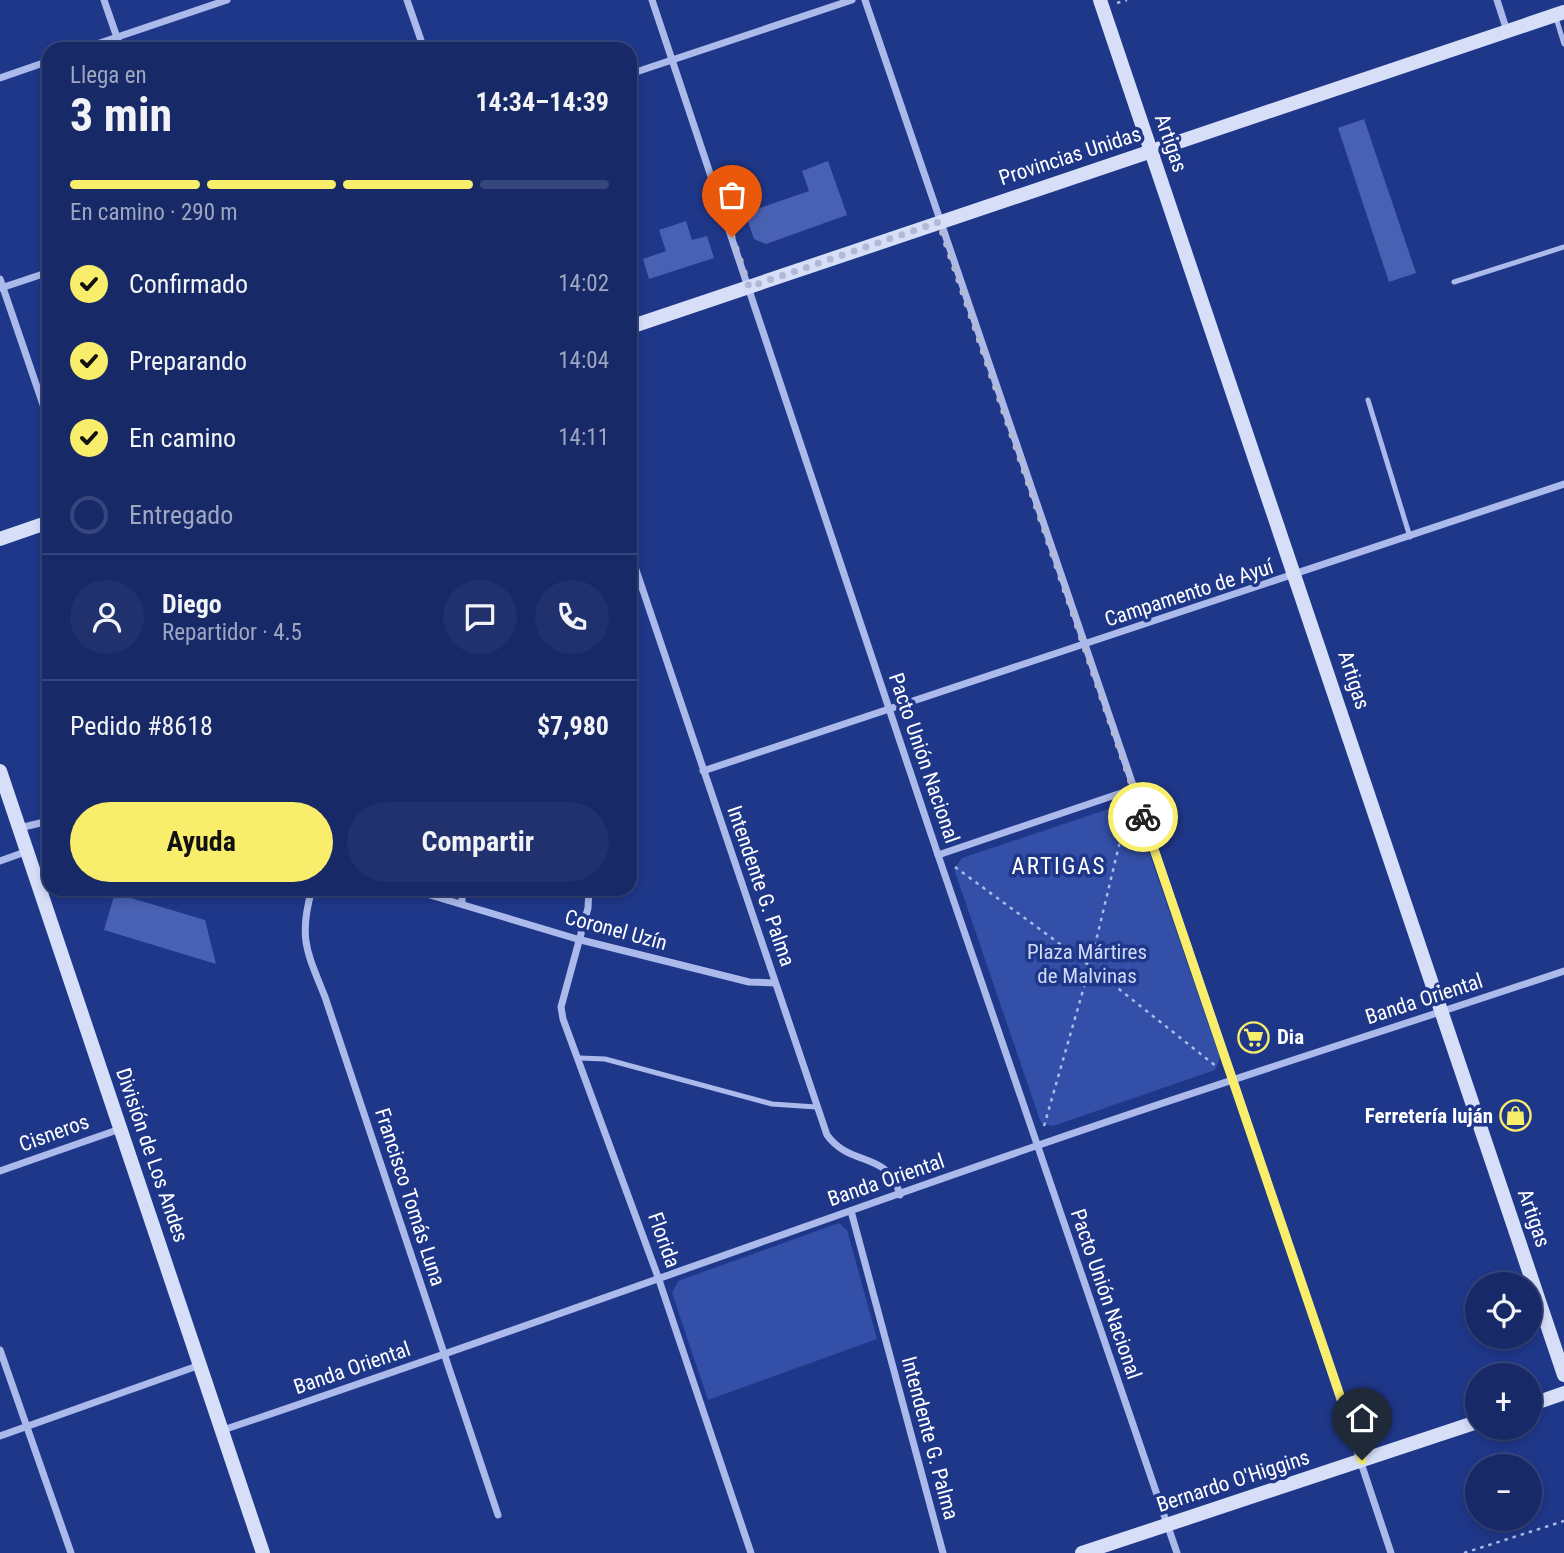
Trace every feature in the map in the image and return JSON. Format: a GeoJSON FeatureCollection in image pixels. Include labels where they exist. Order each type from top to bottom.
{"type":"FeatureCollection","features":[{"type":"Feature","properties":{"kind":"street"},"geometry":{"type":"LineString","coordinates":[[104,0],[119,42]]}},
{"type":"Feature","properties":{"kind":"street"},"geometry":{"type":"LineString","coordinates":[[102,42],[227,0]]}},
{"type":"Feature","properties":{"kind":"street"},"geometry":{"type":"LineString","coordinates":[[407,0],[422,42]]}},
{"type":"Feature","properties":{"kind":"street","name":"Pacto Unión Nacional"},"geometry":{"type":"LineString","coordinates":[[652,0],[1036,1146],[1177,1553]]}},
{"type":"Feature","properties":{"kind":"street"},"geometry":{"type":"LineString","coordinates":[[637,72],[852,0]]}},
{"type":"Feature","properties":{"kind":"street"},"geometry":{"type":"LineString","coordinates":[[865,0],[1234,1081],[1391,1553]]}},
{"type":"Feature","properties":{"kind":"street","name":"Artigas"},"geometry":{"type":"LineString","coordinates":[[1100,0],[1564,1375]]}},
{"type":"Feature","properties":{"kind":"street"},"geometry":{"type":"LineString","coordinates":[[1497,0],[1507,31]]}},
{"type":"Feature","properties":{"kind":"street","name":"Provincias Unidas"},"geometry":{"type":"LineString","coordinates":[[637,325],[1560,13]]}},
{"type":"Feature","properties":{"kind":"street"},"geometry":{"type":"LineString","coordinates":[[0,78],[42,63]]}},
{"type":"Feature","properties":{"kind":"street"},"geometry":{"type":"LineString","coordinates":[[1,288],[42,274]]}},
{"type":"Feature","properties":{"kind":"street"},"geometry":{"type":"LineString","coordinates":[[0,279],[42,402]]}},
{"type":"Feature","properties":{"kind":"street","name":"Campamento de Ayuí"},"geometry":{"type":"LineString","coordinates":[[704,771],[1296,576],[1564,484]]}},
{"type":"Feature","properties":{"kind":"street"},"geometry":{"type":"LineString","coordinates":[[0,539],[42,524]]}},
{"type":"Feature","properties":{"kind":"street","name":"Intendente G. Palma"},"geometry":{"type":"LineString","coordinates":[[637,573],[816,1107],[833,1144],[843,1152],[890,1171],[900,1195]]}},
{"type":"Feature","properties":{"kind":"street","name":"División de Los Andes"},"geometry":{"type":"LineString","coordinates":[[0,771],[42,893]]}},
{"type":"Feature","properties":{"kind":"street"},"geometry":{"type":"LineString","coordinates":[[938,855],[1133,789]]}},
{"type":"Feature","properties":{"kind":"street"},"geometry":{"type":"LineString","coordinates":[[19,828],[42,823]]}},
{"type":"Feature","properties":{"kind":"street"},"geometry":{"type":"LineString","coordinates":[[0,861],[28,851]]}},
{"type":"Feature","properties":{"kind":"street","name":"División de Los Andes"},"geometry":{"type":"LineString","coordinates":[[43,896],[263,1553]]}},
{"type":"Feature","properties":{"kind":"street","name":"Francisco Tomás Luna"},"geometry":{"type":"LineString","coordinates":[[310,896],[305,915],[306,947],[498,1515]]}},
{"type":"Feature","properties":{"kind":"street","name":"Coronel Uzín"},"geometry":{"type":"LineString","coordinates":[[436,896],[577,939],[749,982],[775,982]]}},
{"type":"Feature","properties":{"kind":"street"},"geometry":{"type":"LineString","coordinates":[[462,896],[462,903]]}},
{"type":"Feature","properties":{"kind":"street","name":"Florida"},"geometry":{"type":"LineString","coordinates":[[589,896],[588,908],[577,939],[561,1007],[658,1277],[751,1553]]}},
{"type":"Feature","properties":{"kind":"street","name":"Banda Oriental"},"geometry":{"type":"LineString","coordinates":[[223,1430],[444,1356],[658,1277],[1036,1146],[1564,971]]}},
{"type":"Feature","properties":{"kind":"street","name":"Cisneros"},"geometry":{"type":"LineString","coordinates":[[0,1171],[120,1129]]}},
{"type":"Feature","properties":{"kind":"street","name":"Intendente G. Palma"},"geometry":{"type":"LineString","coordinates":[[850,1211],[943,1553]]}},
{"type":"Feature","properties":{"kind":"street"},"geometry":{"type":"LineString","coordinates":[[0,1350],[71,1553]]}},
{"type":"Feature","properties":{"kind":"street"},"geometry":{"type":"LineString","coordinates":[[0,1436],[201,1365]]}},
{"type":"Feature","properties":{"kind":"street"},"geometry":{"type":"LineString","coordinates":[[1542,1401],[1564,1393]]}},
{"type":"Feature","properties":{"kind":"street","name":"Bernardo O'Higgins"},"geometry":{"type":"LineString","coordinates":[[1082,1553],[1465,1426]]}},
{"type":"Feature","properties":{"kind":"lane"},"geometry":{"type":"LineString","coordinates":[[1560,13],[1564,44]]}},
{"type":"Feature","properties":{"kind":"lane"},"geometry":{"type":"LineString","coordinates":[[1454,282],[1564,247]]}},
{"type":"Feature","properties":{"kind":"lane"},"geometry":{"type":"LineString","coordinates":[[1368,400],[1410,537]]}},
{"type":"Feature","properties":{"kind":"lane"},"geometry":{"type":"LineString","coordinates":[[580,1058],[605,1059],[772,1104],[816,1107]]}},
{"type":"Feature","properties":{"kind":"path"},"geometry":{"type":"LineString","coordinates":[[1036,1146],[1090,966],[1133,789]]}},
{"type":"Feature","properties":{"kind":"path"},"geometry":{"type":"LineString","coordinates":[[938,855],[1090,966],[1234,1081]]}},
{"type":"Feature","properties":{"kind":"path"},"geometry":{"type":"LineString","coordinates":[[1464,1553],[1564,1521]]}},
{"type":"Feature","properties":{"kind":"green space","name":"Plaza Mártires de Malvinas"},"geometry":{"type":"Polygon","coordinates":[[[1123,804],[1135,812],[1220,1058],[1215,1070],[1053,1126],[1041,1123],[954,869],[962,858],[1123,804]]]}},
{"type":"Feature","properties":{"kind":"green space"},"geometry":{"type":"Polygon","coordinates":[[[839,1223],[847,1230],[877,1339],[708,1400],[672,1293],[678,1281],[839,1223]]]}},
{"type":"Feature","properties":{"kind":"building"},"geometry":{"type":"Polygon","coordinates":[[[1364,119],[1416,273],[1389,282],[1338,128],[1364,119]]]}},
{"type":"Feature","properties":{"kind":"building"},"geometry":{"type":"Polygon","coordinates":[[[828,161],[847,215],[766,244],[754,239],[745,213],[809,191],[802,171],[828,161]]]}},
{"type":"Feature","properties":{"kind":"building"},"geometry":{"type":"Polygon","coordinates":[[[686,221],[692,240],[707,236],[714,258],[649,279],[643,259],[666,251],[659,230],[686,221]]]}},
{"type":"Feature","properties":{"kind":"building"},"geometry":{"type":"Polygon","coordinates":[[[114,896],[132,896],[131,898],[205,920],[216,964],[104,930],[114,896]]]}},
{"type":"Feature","properties":{"kind":"way so far"},"geometry":{"type":"LineString","coordinates":[[732,237],[749,287],[939,222],[1143,817]]}},
{"type":"Feature","properties":{"kind":"place","name":"Dia"},"geometry":{"type":"Point","coordinates":[1254,1037]}},
{"type":"Feature","properties":{"kind":"place","name":"Ferretería luján"},"geometry":{"type":"Point","coordinates":[1516,1116]}},
{"type":"Feature","properties":{"kind":"district","name":"ARTIGAS"},"geometry":{"type":"Point","coordinates":[1059,866]}},
{"type":"Feature","properties":{"kind":"route"},"geometry":{"type":"LineString","coordinates":[[1143,817],[1362,1460]]}}]}
